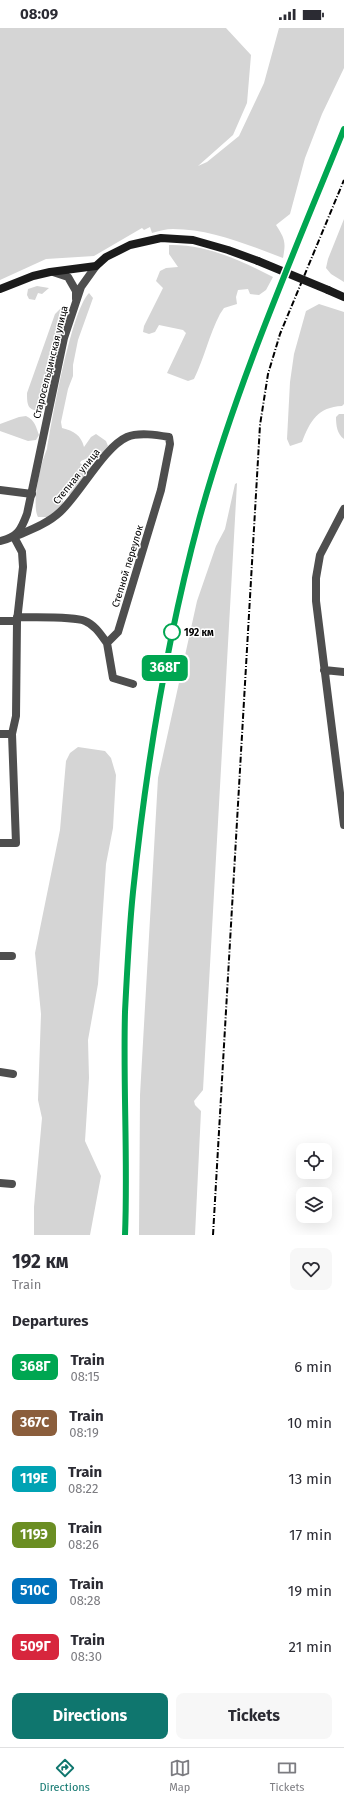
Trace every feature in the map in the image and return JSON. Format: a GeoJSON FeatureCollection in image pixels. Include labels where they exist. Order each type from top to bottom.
{"type":"FeatureCollection","features":[{"type":"Feature","properties":{"kind":"main road","name":"Старосельдинская улица"},"geometry":{"type":"LineString","coordinates":[[96,266],[106,257],[130,245],[160,238],[193,240],[228,250],[258,261],[344,297]]}},
{"type":"Feature","properties":{"kind":"main road"},"geometry":{"type":"LineString","coordinates":[[0,289],[33,276],[50,272],[96,266]]}},
{"type":"Feature","properties":{"kind":"street","name":"Старосельдинская улица"},"geometry":{"type":"LineString","coordinates":[[14,537],[22,526],[32,494],[64,338],[82,288],[96,266]]}},
{"type":"Feature","properties":{"kind":"street"},"geometry":{"type":"LineString","coordinates":[[50,272],[59,273],[68,277],[76,291],[76,302]]}},
{"type":"Feature","properties":{"kind":"street","name":"Степная улица"},"geometry":{"type":"LineString","coordinates":[[0,541],[36,528],[60,512],[102,459],[114,446],[127,437],[140,434],[170,437]]}},
{"type":"Feature","properties":{"kind":"street","name":"Степной переулок"},"geometry":{"type":"LineString","coordinates":[[107,643],[118,632],[153,518],[161,490],[170,437]]}},
{"type":"Feature","properties":{"kind":"street"},"geometry":{"type":"LineString","coordinates":[[0,490],[32,494]]}},
{"type":"Feature","properties":{"kind":"street"},"geometry":{"type":"LineString","coordinates":[[344,509],[320,555],[316,578],[316,601],[344,825]]}},
{"type":"Feature","properties":{"kind":"street"},"geometry":{"type":"LineString","coordinates":[[0,843],[16,843],[12,734],[16,716],[17,619],[23,567],[22,552],[14,537]]}},
{"type":"Feature","properties":{"kind":"street"},"geometry":{"type":"LineString","coordinates":[[0,621],[17,619],[76,619],[86,622],[95,628],[107,643],[113,678],[133,684]]}},
{"type":"Feature","properties":{"kind":"street"},"geometry":{"type":"LineString","coordinates":[[324,670],[344,672]]}},
{"type":"Feature","properties":{"kind":"street"},"geometry":{"type":"LineString","coordinates":[[0,734],[12,734]]}},
{"type":"Feature","properties":{"kind":"street"},"geometry":{"type":"LineString","coordinates":[[0,956],[12,956]]}},
{"type":"Feature","properties":{"kind":"street"},"geometry":{"type":"LineString","coordinates":[[0,1072],[13,1074]]}},
{"type":"Feature","properties":{"kind":"street"},"geometry":{"type":"LineString","coordinates":[[0,1183],[12,1184]]}},
{"type":"Feature","properties":{"kind":"shaded area"},"geometry":{"type":"Polygon","coordinates":[[[0,28],[226,28],[251,55],[247,103],[233,135],[198,166],[207,162],[239,136],[264,83],[279,28],[344,28],[344,68],[322,114],[305,158],[290,214],[276,225],[284,241],[283,258],[243,243],[215,235],[173,229],[152,233],[150,227],[144,230],[142,228],[94,256],[46,259],[0,280],[0,28]]]}},
{"type":"Feature","properties":{"kind":"shaded area"},"geometry":{"type":"Polygon","coordinates":[[[344,219],[344,282],[331,274],[326,268],[328,259],[344,219]]]}},
{"type":"Feature","properties":{"kind":"shaded area"},"geometry":{"type":"Polygon","coordinates":[[[169,245],[196,247],[222,254],[273,277],[266,290],[259,295],[250,294],[248,289],[238,290],[236,297],[237,304],[224,308],[220,314],[194,379],[188,381],[167,373],[186,333],[183,330],[159,325],[155,332],[149,334],[143,332],[144,326],[163,288],[156,281],[160,271],[166,268],[178,267],[169,254],[169,245]]]}},
{"type":"Feature","properties":{"kind":"shaded area"},"geometry":{"type":"Polygon","coordinates":[[[37,286],[49,288],[42,294],[38,293],[35,300],[29,299],[27,295],[28,289],[37,286]]]}},
{"type":"Feature","properties":{"kind":"shaded area"},"geometry":{"type":"Polygon","coordinates":[[[89,293],[93,298],[78,340],[73,365],[73,376],[68,389],[61,422],[62,428],[73,432],[79,437],[84,447],[91,437],[96,434],[106,441],[108,446],[100,457],[90,457],[81,461],[80,463],[84,466],[96,464],[73,495],[67,494],[64,497],[62,506],[47,517],[38,517],[36,511],[36,493],[42,463],[47,449],[63,366],[69,342],[82,304],[89,293]]]}},
{"type":"Feature","properties":{"kind":"shaded area"},"geometry":{"type":"Polygon","coordinates":[[[319,304],[344,312],[344,404],[342,406],[327,409],[321,412],[316,416],[308,428],[302,442],[290,446],[287,439],[290,382],[294,354],[306,311],[319,304]]]}},
{"type":"Feature","properties":{"kind":"shaded area"},"geometry":{"type":"Polygon","coordinates":[[[61,308],[67,312],[67,317],[43,404],[38,410],[34,410],[28,405],[27,393],[55,314],[61,308]]]}},
{"type":"Feature","properties":{"kind":"shaded area"},"geometry":{"type":"Polygon","coordinates":[[[339,414],[344,414],[344,439],[338,432],[336,417],[339,414]]]}},
{"type":"Feature","properties":{"kind":"shaded area"},"geometry":{"type":"Polygon","coordinates":[[[26,416],[36,427],[39,435],[36,440],[28,441],[0,431],[0,424],[26,416]]]}},
{"type":"Feature","properties":{"kind":"shaded area"},"geometry":{"type":"Polygon","coordinates":[[[237,483],[203,1090],[194,1101],[195,1105],[201,1111],[195,1235],[139,1235],[140,1095],[158,778],[197,601],[216,546],[225,529],[235,484],[237,483]]]}},
{"type":"Feature","properties":{"kind":"shaded area"},"geometry":{"type":"Polygon","coordinates":[[[78,747],[105,751],[111,758],[116,775],[113,828],[106,864],[98,984],[88,1040],[89,1078],[85,1141],[101,1176],[90,1235],[34,1235],[34,1207],[42,1118],[38,1100],[41,1014],[35,953],[60,830],[66,761],[70,753],[78,747]]]}},
{"type":"Feature","properties":{"kind":"railway"},"geometry":{"type":"LineString","coordinates":[[125,1235],[125,1013],[132,895],[146,778],[172,632],[199,520],[232,413],[263,327],[344,129]]}},
{"type":"Feature","properties":{"kind":"railway"},"geometry":{"type":"LineString","coordinates":[[213,1235],[260,425],[268,374],[280,334],[344,180]]}},
{"type":"Feature","properties":{"kind":"train","name":"368Г"},"geometry":{"type":"LineString","coordinates":[[125,1235],[125,1013],[132,895],[146,778],[172,632],[199,520],[232,413],[263,327],[344,129]]}},
{"type":"Feature","properties":{"kind":"place","name":"192 км"},"geometry":{"type":"Point","coordinates":[172,632]}}]}
